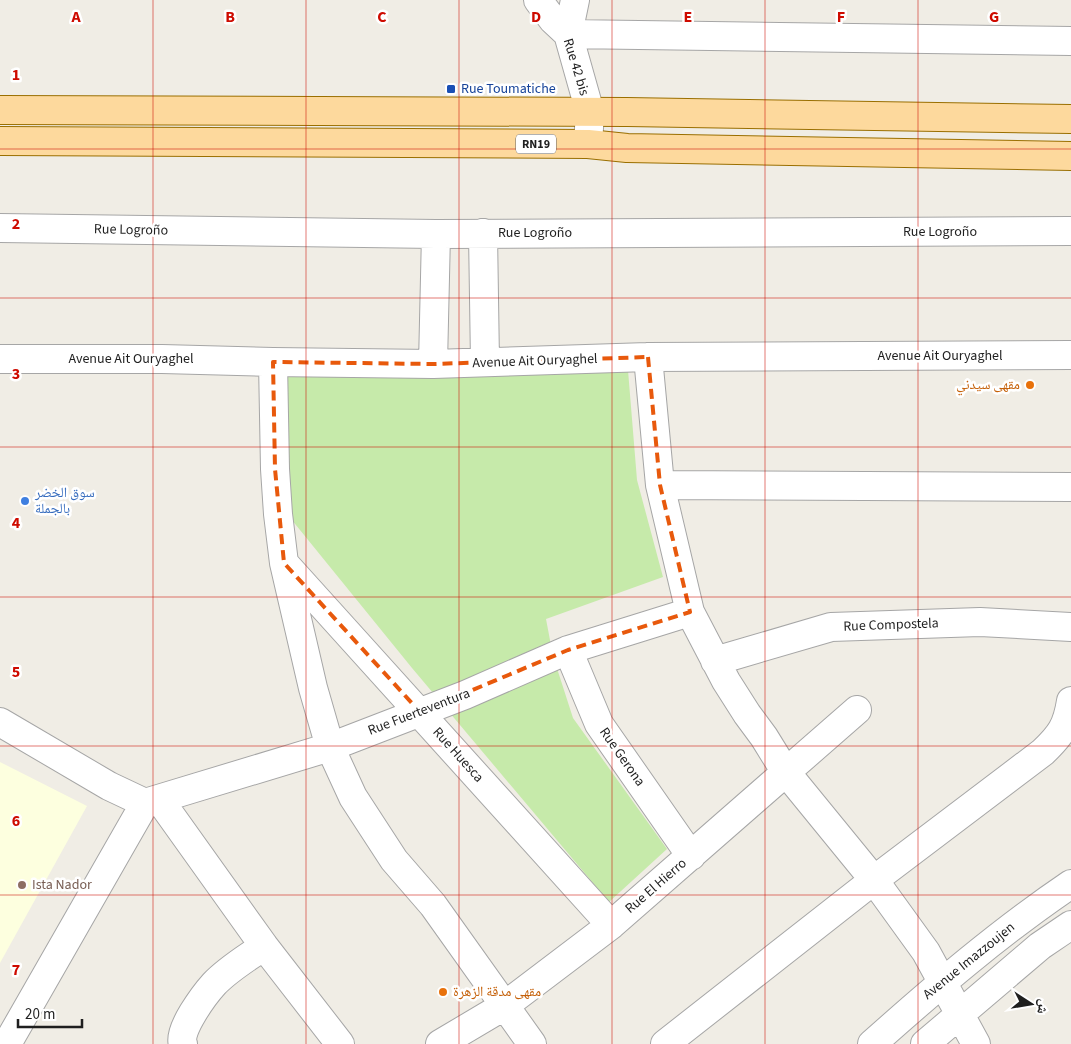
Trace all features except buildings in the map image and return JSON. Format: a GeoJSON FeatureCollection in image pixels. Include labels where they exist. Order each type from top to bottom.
{"type":"FeatureCollection","features":[{"type":"Feature","properties":{"kind":"main road"},"geometry":{"type":"LineString","coordinates":[[0,110],[590,112],[1071,119]]}},
{"type":"Feature","properties":{"kind":"main road","name":"RN19"},"geometry":{"type":"LineString","coordinates":[[0,141],[588,144],[627,148],[1071,156]]}},
{"type":"Feature","properties":{"kind":"street","name":"Rue 42 bis"},"geometry":{"type":"LineString","coordinates":[[538,0],[553,20],[568,34],[590,112],[588,144]]}},
{"type":"Feature","properties":{"kind":"street"},"geometry":{"type":"LineString","coordinates":[[575,0],[568,34],[1071,41]]}},
{"type":"Feature","properties":{"kind":"street","name":"Rue Logroño"},"geometry":{"type":"LineString","coordinates":[[0,228],[436,234],[1071,231]]}},
{"type":"Feature","properties":{"kind":"street"},"geometry":{"type":"LineString","coordinates":[[483,233],[485,362]]}},
{"type":"Feature","properties":{"kind":"street"},"geometry":{"type":"LineString","coordinates":[[433,364],[436,234]]}},
{"type":"Feature","properties":{"kind":"street","name":"Avenue Ait Ouryaghel"},"geometry":{"type":"LineString","coordinates":[[0,359],[162,359],[433,364],[648,357],[1071,355]]}},
{"type":"Feature","properties":{"kind":"street"},"geometry":{"type":"LineString","coordinates":[[648,357],[660,485],[690,612],[715,661],[785,771],[874,880],[926,952],[976,1044]]}},
{"type":"Feature","properties":{"kind":"street"},"geometry":{"type":"LineString","coordinates":[[274,362],[275,469],[284,562],[310,679],[330,747],[353,797],[394,860],[433,905],[532,1044]]}},
{"type":"Feature","properties":{"kind":"street"},"geometry":{"type":"LineString","coordinates":[[660,485],[1071,487]]}},
{"type":"Feature","properties":{"kind":"street","name":"Rue Huesca"},"geometry":{"type":"LineString","coordinates":[[284,562],[611,925]]}},
{"type":"Feature","properties":{"kind":"street","name":"Rue Fuerteventura"},"geometry":{"type":"LineString","coordinates":[[152,801],[330,747],[465,695],[568,650],[690,612]]}},
{"type":"Feature","properties":{"kind":"street","name":"Rue Compostela"},"geometry":{"type":"LineString","coordinates":[[715,661],[831,627],[980,622],[1071,626]]}},
{"type":"Feature","properties":{"kind":"street","name":"Rue Gerona"},"geometry":{"type":"LineString","coordinates":[[568,650],[599,724],[690,856]]}},
{"type":"Feature","properties":{"kind":"street"},"geometry":{"type":"LineString","coordinates":[[665,1044],[874,880],[1043,752],[1063,730],[1071,701]]}},
{"type":"Feature","properties":{"kind":"street","name":"Rue El Hierro"},"geometry":{"type":"LineString","coordinates":[[440,1044],[504,1006],[611,925],[857,710]]}},
{"type":"Feature","properties":{"kind":"street"},"geometry":{"type":"LineString","coordinates":[[0,722],[109,786],[152,801],[340,1044]]}},
{"type":"Feature","properties":{"kind":"street"},"geometry":{"type":"LineString","coordinates":[[7,1044],[152,801]]}},
{"type":"Feature","properties":{"kind":"street","name":"Avenue Imazzoujen"},"geometry":{"type":"LineString","coordinates":[[872,1044],[942,982],[1029,912],[1071,884]]}},
{"type":"Feature","properties":{"kind":"street"},"geometry":{"type":"LineString","coordinates":[[925,1044],[1040,946],[1071,925]]}},
{"type":"Feature","properties":{"kind":"street"},"geometry":{"type":"LineString","coordinates":[[183,1044],[181,1040],[183,1028],[214,984],[264,946]]}},
{"type":"Feature","properties":{"kind":"highlighted area"},"geometry":{"type":"Polygon","coordinates":[[[648,357],[660,485],[690,612],[568,650],[420,712],[284,563],[275,469],[273,362],[433,364],[648,357]]]}},
{"type":"Feature","properties":{"kind":"shaded area","name":"Ista Nador"},"geometry":{"type":"Polygon","coordinates":[[[0,762],[87,806],[0,963],[0,762]]]}},
{"type":"Feature","properties":{"kind":"green space"},"geometry":{"type":"Polygon","coordinates":[[[277,358],[627,358],[637,480],[663,577],[546,619],[553,656],[573,718],[667,849],[609,902],[412,668],[287,514],[277,358]]]}},
{"type":"Feature","properties":{"kind":"place","name":"Rue Toumatiche"},"geometry":{"type":"Point","coordinates":[451,89]}},
{"type":"Feature","properties":{"kind":"place","name":"مقهى سيدني"},"geometry":{"type":"Point","coordinates":[1030,385]}},
{"type":"Feature","properties":{"kind":"place","name":"سوق الخضر بالجملة"},"geometry":{"type":"Point","coordinates":[25,501]}},
{"type":"Feature","properties":{"kind":"place","name":"Ista Nador"},"geometry":{"type":"Point","coordinates":[22,885]}},
{"type":"Feature","properties":{"kind":"place","name":"مقهى مدقة الزهرة"},"geometry":{"type":"Point","coordinates":[443,992]}}]}
